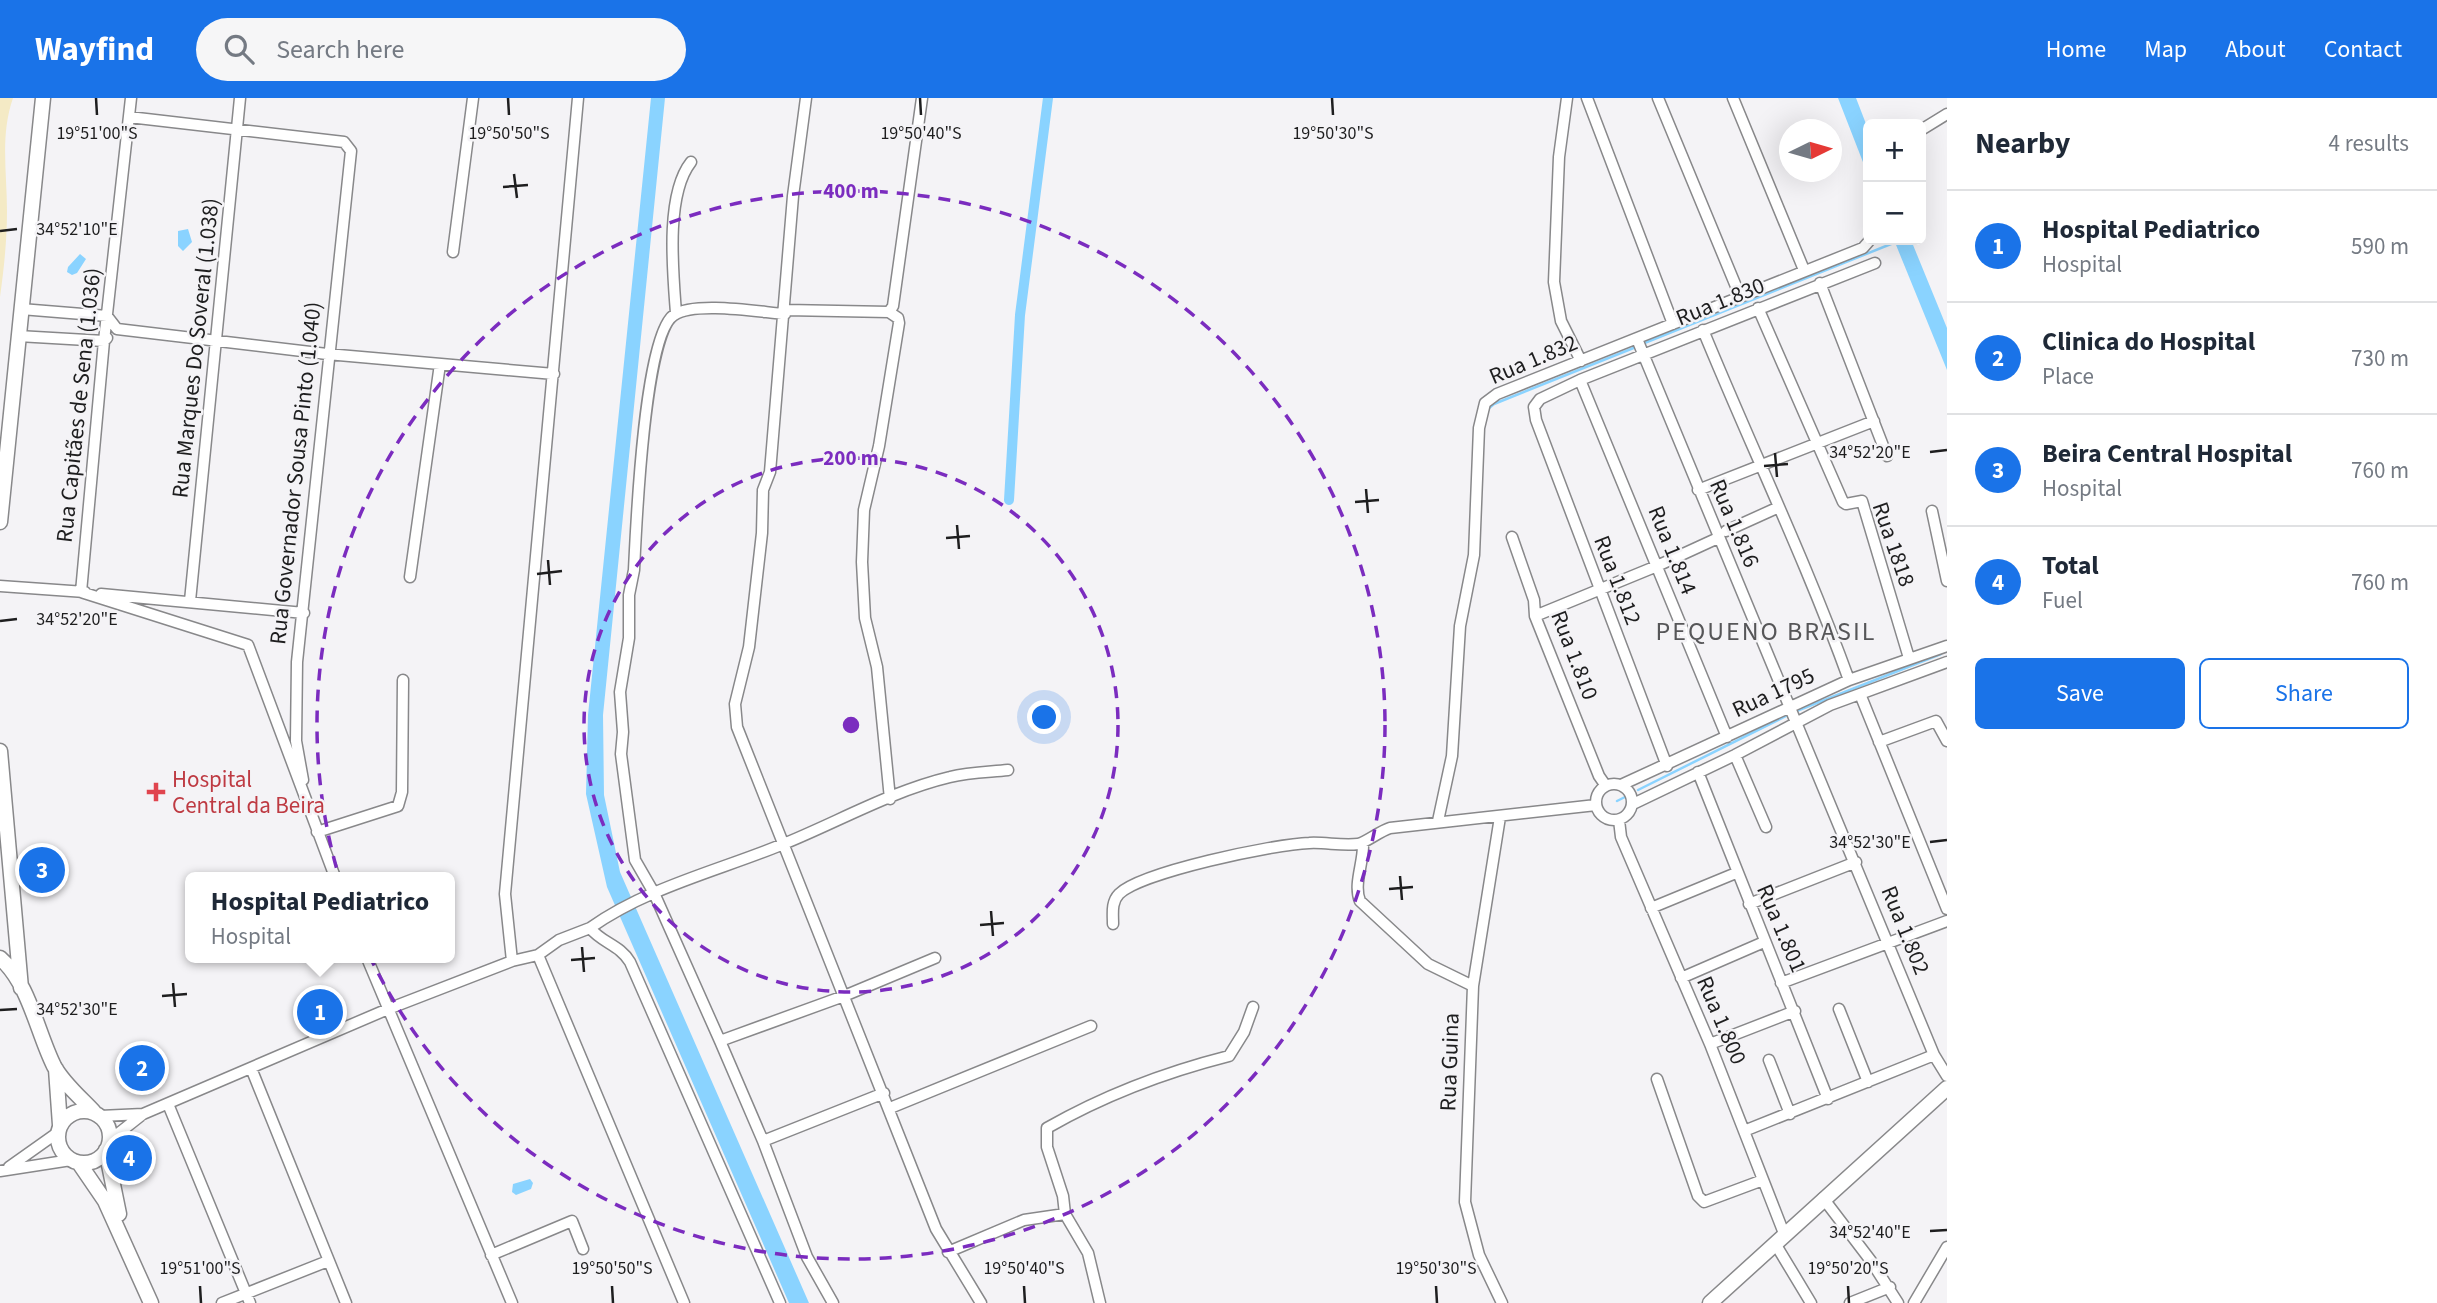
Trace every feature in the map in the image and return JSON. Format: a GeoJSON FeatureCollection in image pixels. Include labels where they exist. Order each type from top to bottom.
{"type":"FeatureCollection","features":[{"type":"Feature","properties":{"kind":"street"},"geometry":{"type":"LineString","coordinates":[[0,522],[43,98]]}},
{"type":"Feature","properties":{"kind":"street","name":"Rua Capitães de Sena (1.036)"},"geometry":{"type":"LineString","coordinates":[[81,592],[104,341],[131,98]]}},
{"type":"Feature","properties":{"kind":"street","name":"Rua Marques Do Soveral (1.038)"},"geometry":{"type":"LineString","coordinates":[[190,601],[240,98]]}},
{"type":"Feature","properties":{"kind":"street"},"geometry":{"type":"LineString","coordinates":[[453,252],[473,98]]}},
{"type":"Feature","properties":{"kind":"street"},"geometry":{"type":"LineString","coordinates":[[512,961],[505,894],[578,98]]}},
{"type":"Feature","properties":{"kind":"street"},"geometry":{"type":"LineString","coordinates":[[806,98],[793,197],[770,472],[763,490],[758,583],[750,647],[735,713],[782,845],[884,1093],[909,1161],[948,1252],[981,1303]]}},
{"type":"Feature","properties":{"kind":"street"},"geometry":{"type":"LineString","coordinates":[[889,312],[893,306],[922,98]]}},
{"type":"Feature","properties":{"kind":"street"},"geometry":{"type":"LineString","coordinates":[[1567,98],[1559,157],[1554,282],[1561,321],[1581,361]]}},
{"type":"Feature","properties":{"kind":"street"},"geometry":{"type":"LineString","coordinates":[[1587,98],[1673,324]]}},
{"type":"Feature","properties":{"kind":"street"},"geometry":{"type":"LineString","coordinates":[[1658,98],[1740,296]]}},
{"type":"Feature","properties":{"kind":"street"},"geometry":{"type":"LineString","coordinates":[[1733,98],[1804,270]]}},
{"type":"Feature","properties":{"kind":"street"},"geometry":{"type":"LineString","coordinates":[[1926,127],[1947,114]]}},
{"type":"Feature","properties":{"kind":"street"},"geometry":{"type":"LineString","coordinates":[[130,117],[238,130]]}},
{"type":"Feature","properties":{"kind":"street","name":"Rua Governador Sousa Pinto (1.040)"},"geometry":{"type":"LineString","coordinates":[[238,130],[344,142],[351,150],[327,354],[304,613],[297,662],[296,741],[309,810]]}},
{"type":"Feature","properties":{"kind":"street"},"geometry":{"type":"LineString","coordinates":[[676,313],[674,223],[681,175],[691,162]]}},
{"type":"Feature","properties":{"kind":"street","name":"Rua 1.832"},"geometry":{"type":"LineString","coordinates":[[1438,821],[1452,756],[1460,626],[1475,555],[1480,414],[1485,403],[1497,394],[1866,245]]}},
{"type":"Feature","properties":{"kind":"street","name":"Rua 1.830"},"geometry":{"type":"LineString","coordinates":[[1534,407],[1540,399],[1580,380],[1875,263]]}},
{"type":"Feature","properties":{"kind":"street"},"geometry":{"type":"LineString","coordinates":[[1820,283],[1887,456]]}},
{"type":"Feature","properties":{"kind":"street","name":"Rua 1818"},"geometry":{"type":"LineString","coordinates":[[1758,308],[1843,502],[1846,504],[1862,501],[1909,659]]}},
{"type":"Feature","properties":{"kind":"street"},"geometry":{"type":"LineString","coordinates":[[21,309],[107,316],[117,329],[217,342],[554,374]]}},
{"type":"Feature","properties":{"kind":"street"},"geometry":{"type":"LineString","coordinates":[[833,1303],[807,1256],[720,1041],[654,893],[635,860],[621,754],[623,732],[620,692],[629,638],[629,595],[634,570],[645,414],[660,335],[667,320],[676,313],[705,309],[889,312],[898,318],[879,446],[864,510],[862,562],[865,618],[877,667],[890,799]]}},
{"type":"Feature","properties":{"kind":"street"},"geometry":{"type":"LineString","coordinates":[[19,337],[104,341],[117,329]]}},
{"type":"Feature","properties":{"kind":"street"},"geometry":{"type":"LineString","coordinates":[[1703,330],[1760,468],[1808,569],[1849,680]]}},
{"type":"Feature","properties":{"kind":"street","name":"Rua 1.816"},"geometry":{"type":"LineString","coordinates":[[1637,339],[1698,490],[1722,534],[1789,706],[1797,720]]}},
{"type":"Feature","properties":{"kind":"street"},"geometry":{"type":"LineString","coordinates":[[410,577],[440,364]]}},
{"type":"Feature","properties":{"kind":"street","name":"Rua 1.814"},"geometry":{"type":"LineString","coordinates":[[1580,380],[1727,737]]}},
{"type":"Feature","properties":{"kind":"street","name":"Rua 1.812"},"geometry":{"type":"LineString","coordinates":[[1534,407],[1536,420],[1667,766]]}},
{"type":"Feature","properties":{"kind":"street"},"geometry":{"type":"LineString","coordinates":[[1698,490],[1760,468],[1874,421]]}},
{"type":"Feature","properties":{"kind":"street"},"geometry":{"type":"LineString","coordinates":[[1535,616],[1657,566],[1779,507]]}},
{"type":"Feature","properties":{"kind":"street"},"geometry":{"type":"LineString","coordinates":[[1932,511],[1947,581]]}},
{"type":"Feature","properties":{"kind":"street","name":"Rua 1.810"},"geometry":{"type":"LineString","coordinates":[[1512,537],[1534,600],[1535,616],[1599,775],[1606,786]]}},
{"type":"Feature","properties":{"kind":"street"},"geometry":{"type":"LineString","coordinates":[[0,586],[304,613]]}},
{"type":"Feature","properties":{"kind":"street"},"geometry":{"type":"LineString","coordinates":[[81,592],[248,645],[333,872]]}},
{"type":"Feature","properties":{"kind":"street","name":"Rua 1795"},"geometry":{"type":"LineString","coordinates":[[1621,785],[1849,680],[1947,646]]}},
{"type":"Feature","properties":{"kind":"street"},"geometry":{"type":"LineString","coordinates":[[1596,805],[1607,819],[1619,820],[1626,817],[1633,804],[1735,755],[1797,720],[1947,662]]}},
{"type":"Feature","properties":{"kind":"street"},"geometry":{"type":"LineString","coordinates":[[317,832],[398,806],[402,792],[403,680]]}},
{"type":"Feature","properties":{"kind":"street"},"geometry":{"type":"LineString","coordinates":[[1860,694],[1947,909]]}},
{"type":"Feature","properties":{"kind":"street","name":"Rua 1.802"},"geometry":{"type":"LineString","coordinates":[[1797,720],[1934,1055],[1947,1076]]}},
{"type":"Feature","properties":{"kind":"street"},"geometry":{"type":"LineString","coordinates":[[1879,742],[1936,721],[1947,741]]}},
{"type":"Feature","properties":{"kind":"street"},"geometry":{"type":"LineString","coordinates":[[0,751],[21,988]]}},
{"type":"Feature","properties":{"kind":"street"},"geometry":{"type":"LineString","coordinates":[[1735,755],[1766,827]]}},
{"type":"Feature","properties":{"kind":"street"},"geometry":{"type":"LineString","coordinates":[[3,1170],[95,1161],[108,1145],[143,1114],[388,1009],[512,961],[538,955],[559,940],[590,928],[607,915],[642,898],[782,845],[948,777],[1008,770]]}},
{"type":"Feature","properties":{"kind":"street","name":"Rua 1.801"},"geometry":{"type":"LineString","coordinates":[[1698,772],[1828,1099]]}},
{"type":"Feature","properties":{"kind":"street"},"geometry":{"type":"LineString","coordinates":[[1596,805],[1600,790],[1606,786],[1621,785],[1627,790],[1633,804]]}},
{"type":"Feature","properties":{"kind":"street"},"geometry":{"type":"LineString","coordinates":[[1113,924],[1112,906],[1118,894],[1143,880],[1290,845],[1363,843],[1374,833],[1390,828],[1596,805]]}},
{"type":"Feature","properties":{"kind":"street","name":"Rua Guina"},"geometry":{"type":"LineString","coordinates":[[1500,817],[1473,986],[1465,1202],[1479,1255],[1502,1303]]}},
{"type":"Feature","properties":{"kind":"street","name":"Rua 1.800"},"geometry":{"type":"LineString","coordinates":[[1619,820],[1621,837],[1710,1044],[1763,1180],[1780,1241],[1811,1303]]}},
{"type":"Feature","properties":{"kind":"street"},"geometry":{"type":"LineString","coordinates":[[1363,843],[1362,871],[1357,887],[1360,901],[1428,964],[1473,986]]}},
{"type":"Feature","properties":{"kind":"street"},"geometry":{"type":"LineString","coordinates":[[1749,904],[1856,862]]}},
{"type":"Feature","properties":{"kind":"street"},"geometry":{"type":"LineString","coordinates":[[1651,908],[1736,873]]}},
{"type":"Feature","properties":{"kind":"street"},"geometry":{"type":"LineString","coordinates":[[1781,983],[1947,921]]}},
{"type":"Feature","properties":{"kind":"street"},"geometry":{"type":"LineString","coordinates":[[590,928],[603,941],[618,947],[630,962],[780,1303]]}},
{"type":"Feature","properties":{"kind":"street"},"geometry":{"type":"LineString","coordinates":[[1681,978],[1764,942]]}},
{"type":"Feature","properties":{"kind":"street"},"geometry":{"type":"LineString","coordinates":[[538,955],[684,1303]]}},
{"type":"Feature","properties":{"kind":"street"},"geometry":{"type":"LineString","coordinates":[[0,958],[8,965],[21,988],[56,1069],[106,1123],[127,1242]]}},
{"type":"Feature","properties":{"kind":"street"},"geometry":{"type":"LineString","coordinates":[[720,1041],[844,996],[935,958]]}},
{"type":"Feature","properties":{"kind":"street"},"geometry":{"type":"LineString","coordinates":[[369,963],[512,1303]]}},
{"type":"Feature","properties":{"kind":"street"},"geometry":{"type":"LineString","coordinates":[[1100,1303],[1088,1253],[1065,1214],[1063,1196],[1047,1147],[1047,1128],[1086,1105],[1187,1067],[1229,1056],[1244,1032],[1253,1007]]}},
{"type":"Feature","properties":{"kind":"street"},"geometry":{"type":"LineString","coordinates":[[1839,1009],[1868,1083]]}},
{"type":"Feature","properties":{"kind":"street"},"geometry":{"type":"LineString","coordinates":[[1710,1044],[1795,1012]]}},
{"type":"Feature","properties":{"kind":"street"},"geometry":{"type":"LineString","coordinates":[[890,1108],[1091,1026]]}},
{"type":"Feature","properties":{"kind":"street"},"geometry":{"type":"LineString","coordinates":[[1744,1131],[1934,1055]]}},
{"type":"Feature","properties":{"kind":"street"},"geometry":{"type":"LineString","coordinates":[[1769,1060],[1790,1114]]}},
{"type":"Feature","properties":{"kind":"street"},"geometry":{"type":"LineString","coordinates":[[251,1068],[346,1303]]}},
{"type":"Feature","properties":{"kind":"street"},"geometry":{"type":"LineString","coordinates":[[56,1069],[60,1149],[96,1185],[127,1242],[151,1303]]}},
{"type":"Feature","properties":{"kind":"street"},"geometry":{"type":"LineString","coordinates":[[1657,1079],[1698,1196],[1704,1202],[1763,1180]]}},
{"type":"Feature","properties":{"kind":"street"},"geometry":{"type":"LineString","coordinates":[[1710,1303],[1947,1088]]}},
{"type":"Feature","properties":{"kind":"street"},"geometry":{"type":"LineString","coordinates":[[762,1141],[884,1093]]}},
{"type":"Feature","properties":{"kind":"street"},"geometry":{"type":"LineString","coordinates":[[168,1104],[248,1298]]}},
{"type":"Feature","properties":{"kind":"street"},"geometry":{"type":"LineString","coordinates":[[3,1170],[59,1129],[78,1111],[97,1114],[143,1114]]}},
{"type":"Feature","properties":{"kind":"street"},"geometry":{"type":"LineString","coordinates":[[1823,1198],[1898,1303]]}},
{"type":"Feature","properties":{"kind":"street"},"geometry":{"type":"LineString","coordinates":[[948,1252],[1024,1220],[1065,1214]]}},
{"type":"Feature","properties":{"kind":"street"},"geometry":{"type":"LineString","coordinates":[[491,1255],[572,1221],[583,1250]]}},
{"type":"Feature","properties":{"kind":"street"},"geometry":{"type":"LineString","coordinates":[[1914,1303],[1947,1247]]}},
{"type":"Feature","properties":{"kind":"street"},"geometry":{"type":"LineString","coordinates":[[222,1303],[248,1298],[328,1261]]}},
{"type":"Feature","properties":{"kind":"street"},"geometry":{"type":"LineString","coordinates":[[1850,1303],[1889,1287]]}},
{"type":"Feature","properties":{"kind":"sand"},"geometry":{"type":"Polygon","coordinates":[[[0,98],[13,98],[5,140],[7,222],[0,297],[0,98]]]}},
{"type":"Feature","properties":{"kind":"water"},"geometry":{"type":"Polygon","coordinates":[[[651,98],[665,98],[603,715],[604,795],[620,872],[809,1303],[789,1303],[607,887],[586,794],[588,715],[651,98]]]}},
{"type":"Feature","properties":{"kind":"water"},"geometry":{"type":"Polygon","coordinates":[[[1838,98],[1856,98],[1864,119],[1863,162],[1838,98]]]}},
{"type":"Feature","properties":{"kind":"water"},"geometry":{"type":"Polygon","coordinates":[[[188,229],[192,242],[183,251],[178,246],[178,231],[188,229]]]}},
{"type":"Feature","properties":{"kind":"water"},"geometry":{"type":"Polygon","coordinates":[[[1896,245],[1913,245],[1947,328],[1947,370],[1896,245]]]}},
{"type":"Feature","properties":{"kind":"water"},"geometry":{"type":"Polygon","coordinates":[[[80,254],[86,259],[77,273],[72,275],[67,272],[68,267],[80,254]]]}},
{"type":"Feature","properties":{"kind":"water"},"geometry":{"type":"Polygon","coordinates":[[[530,1179],[533,1183],[531,1189],[516,1195],[512,1192],[513,1184],[530,1179]]]}},
{"type":"Feature","properties":{"kind":"waterway"},"geometry":{"type":"LineString","coordinates":[[1009,500],[1020,315],[1048,98]]}},
{"type":"Feature","properties":{"kind":"waterway"},"geometry":{"type":"LineString","coordinates":[[1642,344],[1889,245]]}},
{"type":"Feature","properties":{"kind":"waterway"},"geometry":{"type":"LineString","coordinates":[[1488,409],[1494,404],[1636,347]]}},
{"type":"Feature","properties":{"kind":"waterway"},"geometry":{"type":"LineString","coordinates":[[1794,712],[1941,654]]}},
{"type":"Feature","properties":{"kind":"waterway"},"geometry":{"type":"LineString","coordinates":[[1638,790],[1788,715]]}},
{"type":"Feature","properties":{"kind":"waterway"},"geometry":{"type":"LineString","coordinates":[[1617,801],[1625,797]]}},
{"type":"Feature","properties":{"kind":"place","name":"Hospital Central da Beira"},"geometry":{"type":"Point","coordinates":[156,792]}},
{"type":"Feature","properties":{"kind":"place","name":"Beira Central Hospital"},"geometry":{"type":"Point","coordinates":[42,870]}},
{"type":"Feature","properties":{"kind":"place","name":"Hospital Pediatrico"},"geometry":{"type":"Point","coordinates":[320,1012]}},
{"type":"Feature","properties":{"kind":"place","name":"Clinica do Hospital"},"geometry":{"type":"Point","coordinates":[142,1068]}},
{"type":"Feature","properties":{"kind":"place","name":"Total"},"geometry":{"type":"Point","coordinates":[129,1158]}},
{"type":"Feature","properties":{"kind":"district","name":"PEQUENO BRASIL"},"geometry":{"type":"Point","coordinates":[1766,631]}}]}
